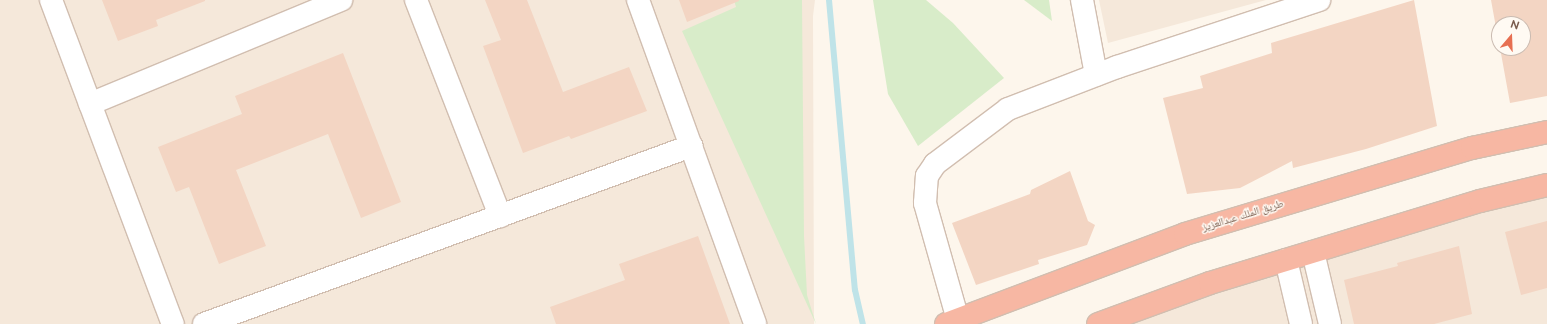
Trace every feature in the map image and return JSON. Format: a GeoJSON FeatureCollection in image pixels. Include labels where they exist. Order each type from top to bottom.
{"type":"FeatureCollection","features":[{"type":"Feature","properties":{"kind":"highway","name":"طريق الملك عبدالعزيز"},"geometry":{"type":"LineString","coordinates":[[952,322],[1185,234],[1472,148],[1547,132]]}},
{"type":"Feature","properties":{"kind":"highway"},"geometry":{"type":"LineString","coordinates":[[1101,323],[1210,283],[1480,201],[1547,185]]}},
{"type":"Feature","properties":{"kind":"street"},"geometry":{"type":"LineString","coordinates":[[51,0],[173,324]]}},
{"type":"Feature","properties":{"kind":"street"},"geometry":{"type":"LineString","coordinates":[[90,104],[341,0]]}},
{"type":"Feature","properties":{"kind":"street"},"geometry":{"type":"LineString","coordinates":[[416,0],[500,216]]}},
{"type":"Feature","properties":{"kind":"street"},"geometry":{"type":"LineString","coordinates":[[638,0],[755,324]]}},
{"type":"Feature","properties":{"kind":"street"},"geometry":{"type":"LineString","coordinates":[[1082,0],[1096,75]]}},
{"type":"Feature","properties":{"kind":"street"},"geometry":{"type":"LineString","coordinates":[[952,322],[925,203],[927,176],[935,164],[1008,108],[1096,75],[1319,0]]}},
{"type":"Feature","properties":{"kind":"street"},"geometry":{"type":"LineString","coordinates":[[204,324],[691,146]]}},
{"type":"Feature","properties":{"kind":"street"},"geometry":{"type":"LineString","coordinates":[[1313,252],[1330,324]]}},
{"type":"Feature","properties":{"kind":"street"},"geometry":{"type":"LineString","coordinates":[[1286,260],[1301,324]]}},
{"type":"Feature","properties":{"kind":"shaded area"},"geometry":{"type":"Polygon","coordinates":[[[0,0],[815,0],[813,16],[814,324],[0,324],[0,0]]]}},
{"type":"Feature","properties":{"kind":"shaded area"},"geometry":{"type":"Polygon","coordinates":[[[1099,0],[1266,0],[1108,43],[1099,0]]]}},
{"type":"Feature","properties":{"kind":"shaded area"},"geometry":{"type":"Polygon","coordinates":[[[1547,190],[1547,324],[1116,324],[1348,229],[1547,190]]]}},
{"type":"Feature","properties":{"kind":"green space"},"geometry":{"type":"Polygon","coordinates":[[[734,0],[802,0],[804,236],[807,295],[816,324],[682,31],[736,7],[734,0]]]}},
{"type":"Feature","properties":{"kind":"green space"},"geometry":{"type":"Polygon","coordinates":[[[873,0],[926,0],[953,23],[1004,78],[918,146],[888,94],[873,0]]]}},
{"type":"Feature","properties":{"kind":"green space"},"geometry":{"type":"Polygon","coordinates":[[[1024,0],[1049,0],[1052,21],[1024,0]]]}},
{"type":"Feature","properties":{"kind":"building"},"geometry":{"type":"Polygon","coordinates":[[[102,0],[205,1],[156,20],[158,26],[118,41],[102,0]]]}},
{"type":"Feature","properties":{"kind":"building"},"geometry":{"type":"Polygon","coordinates":[[[485,0],[527,0],[563,92],[629,67],[647,111],[571,139],[569,136],[523,153],[483,46],[501,40],[485,0]]]}},
{"type":"Feature","properties":{"kind":"building"},"geometry":{"type":"Polygon","coordinates":[[[679,0],[739,0],[739,1],[687,22],[679,0]]]}},
{"type":"Feature","properties":{"kind":"building"},"geometry":{"type":"Polygon","coordinates":[[[1414,0],[1437,126],[1366,149],[1293,168],[1292,161],[1240,188],[1187,194],[1163,98],[1203,88],[1200,76],[1272,53],[1271,43],[1414,0]]]}},
{"type":"Feature","properties":{"kind":"building"},"geometry":{"type":"Polygon","coordinates":[[[1491,0],[1547,0],[1547,96],[1510,103],[1501,56],[1531,56],[1531,16],[1494,16],[1491,0]]]}},
{"type":"Feature","properties":{"kind":"building"},"geometry":{"type":"Polygon","coordinates":[[[343,53],[401,202],[361,218],[328,134],[236,170],[266,246],[219,264],[189,187],[176,192],[158,147],[242,114],[235,96],[343,53]]]}},
{"type":"Feature","properties":{"kind":"building"},"geometry":{"type":"Polygon","coordinates":[[[1070,171],[1088,221],[1095,225],[1087,245],[1038,260],[1039,264],[976,285],[952,223],[1030,194],[1031,190],[1070,171]]]}},
{"type":"Feature","properties":{"kind":"building"},"geometry":{"type":"Polygon","coordinates":[[[1547,221],[1547,288],[1521,295],[1505,232],[1547,221]]]}},
{"type":"Feature","properties":{"kind":"building"},"geometry":{"type":"Polygon","coordinates":[[[698,236],[730,324],[556,324],[550,307],[625,280],[619,264],[698,236]]]}},
{"type":"Feature","properties":{"kind":"building"},"geometry":{"type":"Polygon","coordinates":[[[1459,246],[1472,314],[1434,324],[1354,324],[1344,280],[1398,266],[1397,263],[1459,246]]]}},
{"type":"Feature","properties":{"kind":"waterway"},"geometry":{"type":"LineString","coordinates":[[829,0],[855,290],[863,324]]}}]}
